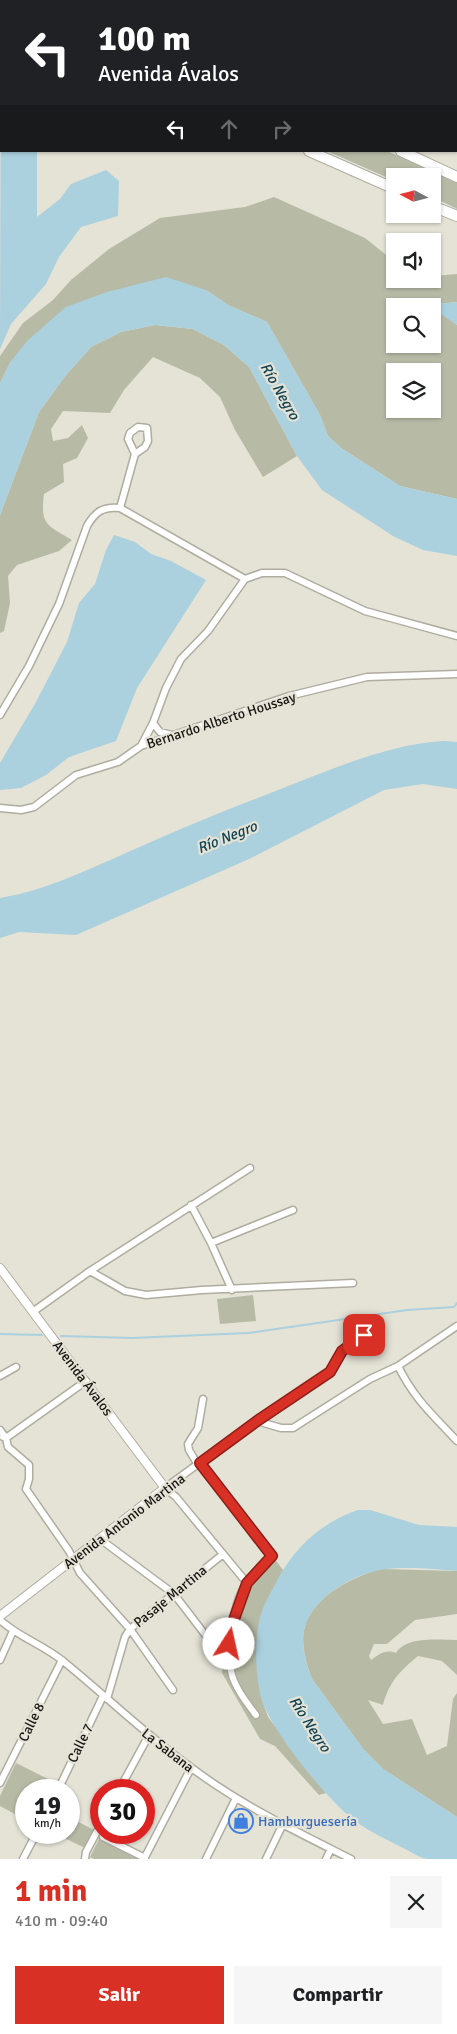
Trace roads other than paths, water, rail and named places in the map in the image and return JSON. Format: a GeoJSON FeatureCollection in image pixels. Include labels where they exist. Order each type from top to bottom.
{"type":"FeatureCollection","features":[{"type":"Feature","properties":{"kind":"main road"},"geometry":{"type":"LineString","coordinates":[[311,152],[386,185]]}},
{"type":"Feature","properties":{"kind":"main road"},"geometry":{"type":"LineString","coordinates":[[403,152],[457,176]]}},
{"type":"Feature","properties":{"kind":"main road"},"geometry":{"type":"LineString","coordinates":[[441,210],[457,216]]}},
{"type":"Feature","properties":{"kind":"street"},"geometry":{"type":"LineString","coordinates":[[120,508],[135,454]]}},
{"type":"Feature","properties":{"kind":"street"},"geometry":{"type":"LineString","coordinates":[[0,715],[29,666],[59,604],[94,514],[110,507],[120,508],[245,580]]}},
{"type":"Feature","properties":{"kind":"street"},"geometry":{"type":"LineString","coordinates":[[141,746],[154,723],[166,688],[181,659],[208,631],[245,580],[262,573],[286,573],[365,611],[457,636]]}},
{"type":"Feature","properties":{"kind":"street","name":"Bernardo Alberto Houssay"},"geometry":{"type":"LineString","coordinates":[[0,808],[21,810],[34,807],[76,775],[118,762],[141,746],[159,742],[172,735],[289,696],[367,676],[457,674]]}},
{"type":"Feature","properties":{"kind":"street"},"geometry":{"type":"LineString","coordinates":[[154,723],[160,732],[172,735]]}},
{"type":"Feature","properties":{"kind":"street"},"geometry":{"type":"LineString","coordinates":[[34,1311],[90,1271],[250,1168]]}},
{"type":"Feature","properties":{"kind":"street"},"geometry":{"type":"LineString","coordinates":[[191,1205],[211,1243],[232,1290]]}},
{"type":"Feature","properties":{"kind":"street"},"geometry":{"type":"LineString","coordinates":[[211,1243],[293,1210]]}},
{"type":"Feature","properties":{"kind":"street","name":"Avenida Ávalos"},"geometry":{"type":"LineString","coordinates":[[0,1268],[165,1488]]}},
{"type":"Feature","properties":{"kind":"street"},"geometry":{"type":"LineString","coordinates":[[90,1271],[125,1291],[146,1295],[353,1283]]}},
{"type":"Feature","properties":{"kind":"street"},"geometry":{"type":"LineString","coordinates":[[257,1421],[281,1428],[293,1428],[370,1379],[398,1366],[457,1326]]}},
{"type":"Feature","properties":{"kind":"street","name":"Avenida Antonio Martina"},"geometry":{"type":"LineString","coordinates":[[0,1616],[165,1488],[257,1421],[330,1372],[342,1351],[364,1335]]}},
{"type":"Feature","properties":{"kind":"street"},"geometry":{"type":"LineString","coordinates":[[398,1366],[409,1389],[430,1414],[457,1441]]}},
{"type":"Feature","properties":{"kind":"street"},"geometry":{"type":"LineString","coordinates":[[0,1376],[16,1367]]}},
{"type":"Feature","properties":{"kind":"street"},"geometry":{"type":"LineString","coordinates":[[3,1437],[86,1381]]}},
{"type":"Feature","properties":{"kind":"street"},"geometry":{"type":"LineString","coordinates":[[203,1399],[198,1428],[188,1444],[189,1450],[272,1556],[247,1583],[232,1625],[229,1644],[231,1673],[256,1715]]}},
{"type":"Feature","properties":{"kind":"street"},"geometry":{"type":"LineString","coordinates":[[0,1430],[8,1447],[29,1465],[29,1479],[26,1489],[80,1573],[130,1629],[173,1690]]}},
{"type":"Feature","properties":{"kind":"street"},"geometry":{"type":"LineString","coordinates":[[165,1488],[176,1497],[247,1583]]}},
{"type":"Feature","properties":{"kind":"street"},"geometry":{"type":"LineString","coordinates":[[100,1539],[174,1594],[210,1641]]}},
{"type":"Feature","properties":{"kind":"street","name":"Pasaje Martina"},"geometry":{"type":"LineString","coordinates":[[105,1697],[125,1637],[130,1629],[222,1555]]}},
{"type":"Feature","properties":{"kind":"street","name":"La Sabana"},"geometry":{"type":"LineString","coordinates":[[0,1620],[13,1631],[37,1643],[62,1660],[148,1735],[191,1768],[236,1798],[351,1859]]}},
{"type":"Feature","properties":{"kind":"street"},"geometry":{"type":"LineString","coordinates":[[0,1660],[13,1631]]}},
{"type":"Feature","properties":{"kind":"street","name":"Calle 8"},"geometry":{"type":"LineString","coordinates":[[0,1784],[62,1660]]}},
{"type":"Feature","properties":{"kind":"street","name":"Calle 7"},"geometry":{"type":"LineString","coordinates":[[64,1779],[105,1697]]}},
{"type":"Feature","properties":{"kind":"street"},"geometry":{"type":"LineString","coordinates":[[125,1779],[148,1735]]}},
{"type":"Feature","properties":{"kind":"street"},"geometry":{"type":"LineString","coordinates":[[117,1844],[145,1858],[191,1768]]}},
{"type":"Feature","properties":{"kind":"street"},"geometry":{"type":"LineString","coordinates":[[206,1859],[236,1798]]}},
{"type":"Feature","properties":{"kind":"street"},"geometry":{"type":"LineString","coordinates":[[266,1859],[283,1824]]}},
{"type":"Feature","properties":{"kind":"street"},"geometry":{"type":"LineString","coordinates":[[23,1859],[31,1844]]}},
{"type":"Feature","properties":{"kind":"street"},"geometry":{"type":"LineString","coordinates":[[85,1859],[86,1852],[91,1844]]}},
{"type":"Feature","properties":{"kind":"street"},"geometry":{"type":"LineString","coordinates":[[326,1859],[331,1849]]}},
{"type":"Feature","properties":{"kind":"water"},"geometry":{"type":"Polygon","coordinates":[[[1,152],[37,152],[37,217],[60,199],[71,184],[106,170],[119,181],[118,216],[81,227],[59,257],[46,284],[11,324],[0,349],[1,152]]]}},
{"type":"Feature","properties":{"kind":"water","name":"Río Negro"},"geometry":{"type":"Polygon","coordinates":[[[166,277],[206,290],[228,305],[267,322],[320,415],[328,436],[341,448],[400,486],[457,499],[457,556],[423,550],[393,536],[322,490],[297,456],[249,367],[224,345],[193,329],[155,325],[121,332],[91,347],[66,375],[39,412],[0,515],[0,383],[11,361],[28,340],[66,307],[107,292],[166,277]]]}},
{"type":"Feature","properties":{"kind":"water"},"geometry":{"type":"Polygon","coordinates":[[[457,302],[457,325],[441,314],[441,304],[457,302]]]}},
{"type":"Feature","properties":{"kind":"water"},"geometry":{"type":"Polygon","coordinates":[[[114,535],[135,542],[151,554],[171,561],[206,580],[137,688],[116,741],[69,757],[46,775],[21,788],[0,790],[0,763],[36,702],[67,642],[79,603],[95,584],[106,550],[114,535]]]}},
{"type":"Feature","properties":{"kind":"water","name":"Río Negro"},"geometry":{"type":"Polygon","coordinates":[[[445,741],[457,742],[457,789],[423,784],[384,790],[249,859],[76,935],[19,932],[0,938],[0,898],[35,890],[69,878],[195,823],[351,762],[406,746],[445,741]]]}},
{"type":"Feature","properties":{"kind":"water","name":"Río Negro"},"geometry":{"type":"Polygon","coordinates":[[[358,1510],[370,1510],[419,1525],[457,1527],[457,1571],[408,1568],[388,1569],[369,1573],[346,1582],[325,1597],[310,1615],[305,1626],[303,1639],[304,1653],[312,1679],[364,1750],[383,1769],[457,1817],[457,1859],[427,1859],[421,1857],[374,1833],[348,1815],[325,1792],[298,1760],[275,1726],[261,1697],[256,1644],[261,1614],[269,1595],[286,1565],[312,1536],[333,1521],[358,1510]]]}},
{"type":"Feature","properties":{"kind":"waterway"},"geometry":{"type":"LineString","coordinates":[[61,1336],[132,1338],[249,1333],[407,1310],[454,1307],[457,1303]]}},
{"type":"Feature","properties":{"kind":"waterway"},"geometry":{"type":"LineString","coordinates":[[0,1334],[42,1335]]}},
{"type":"Feature","properties":{"kind":"place","name":"Hamburguesería"},"geometry":{"type":"Point","coordinates":[241,1821]}}]}
